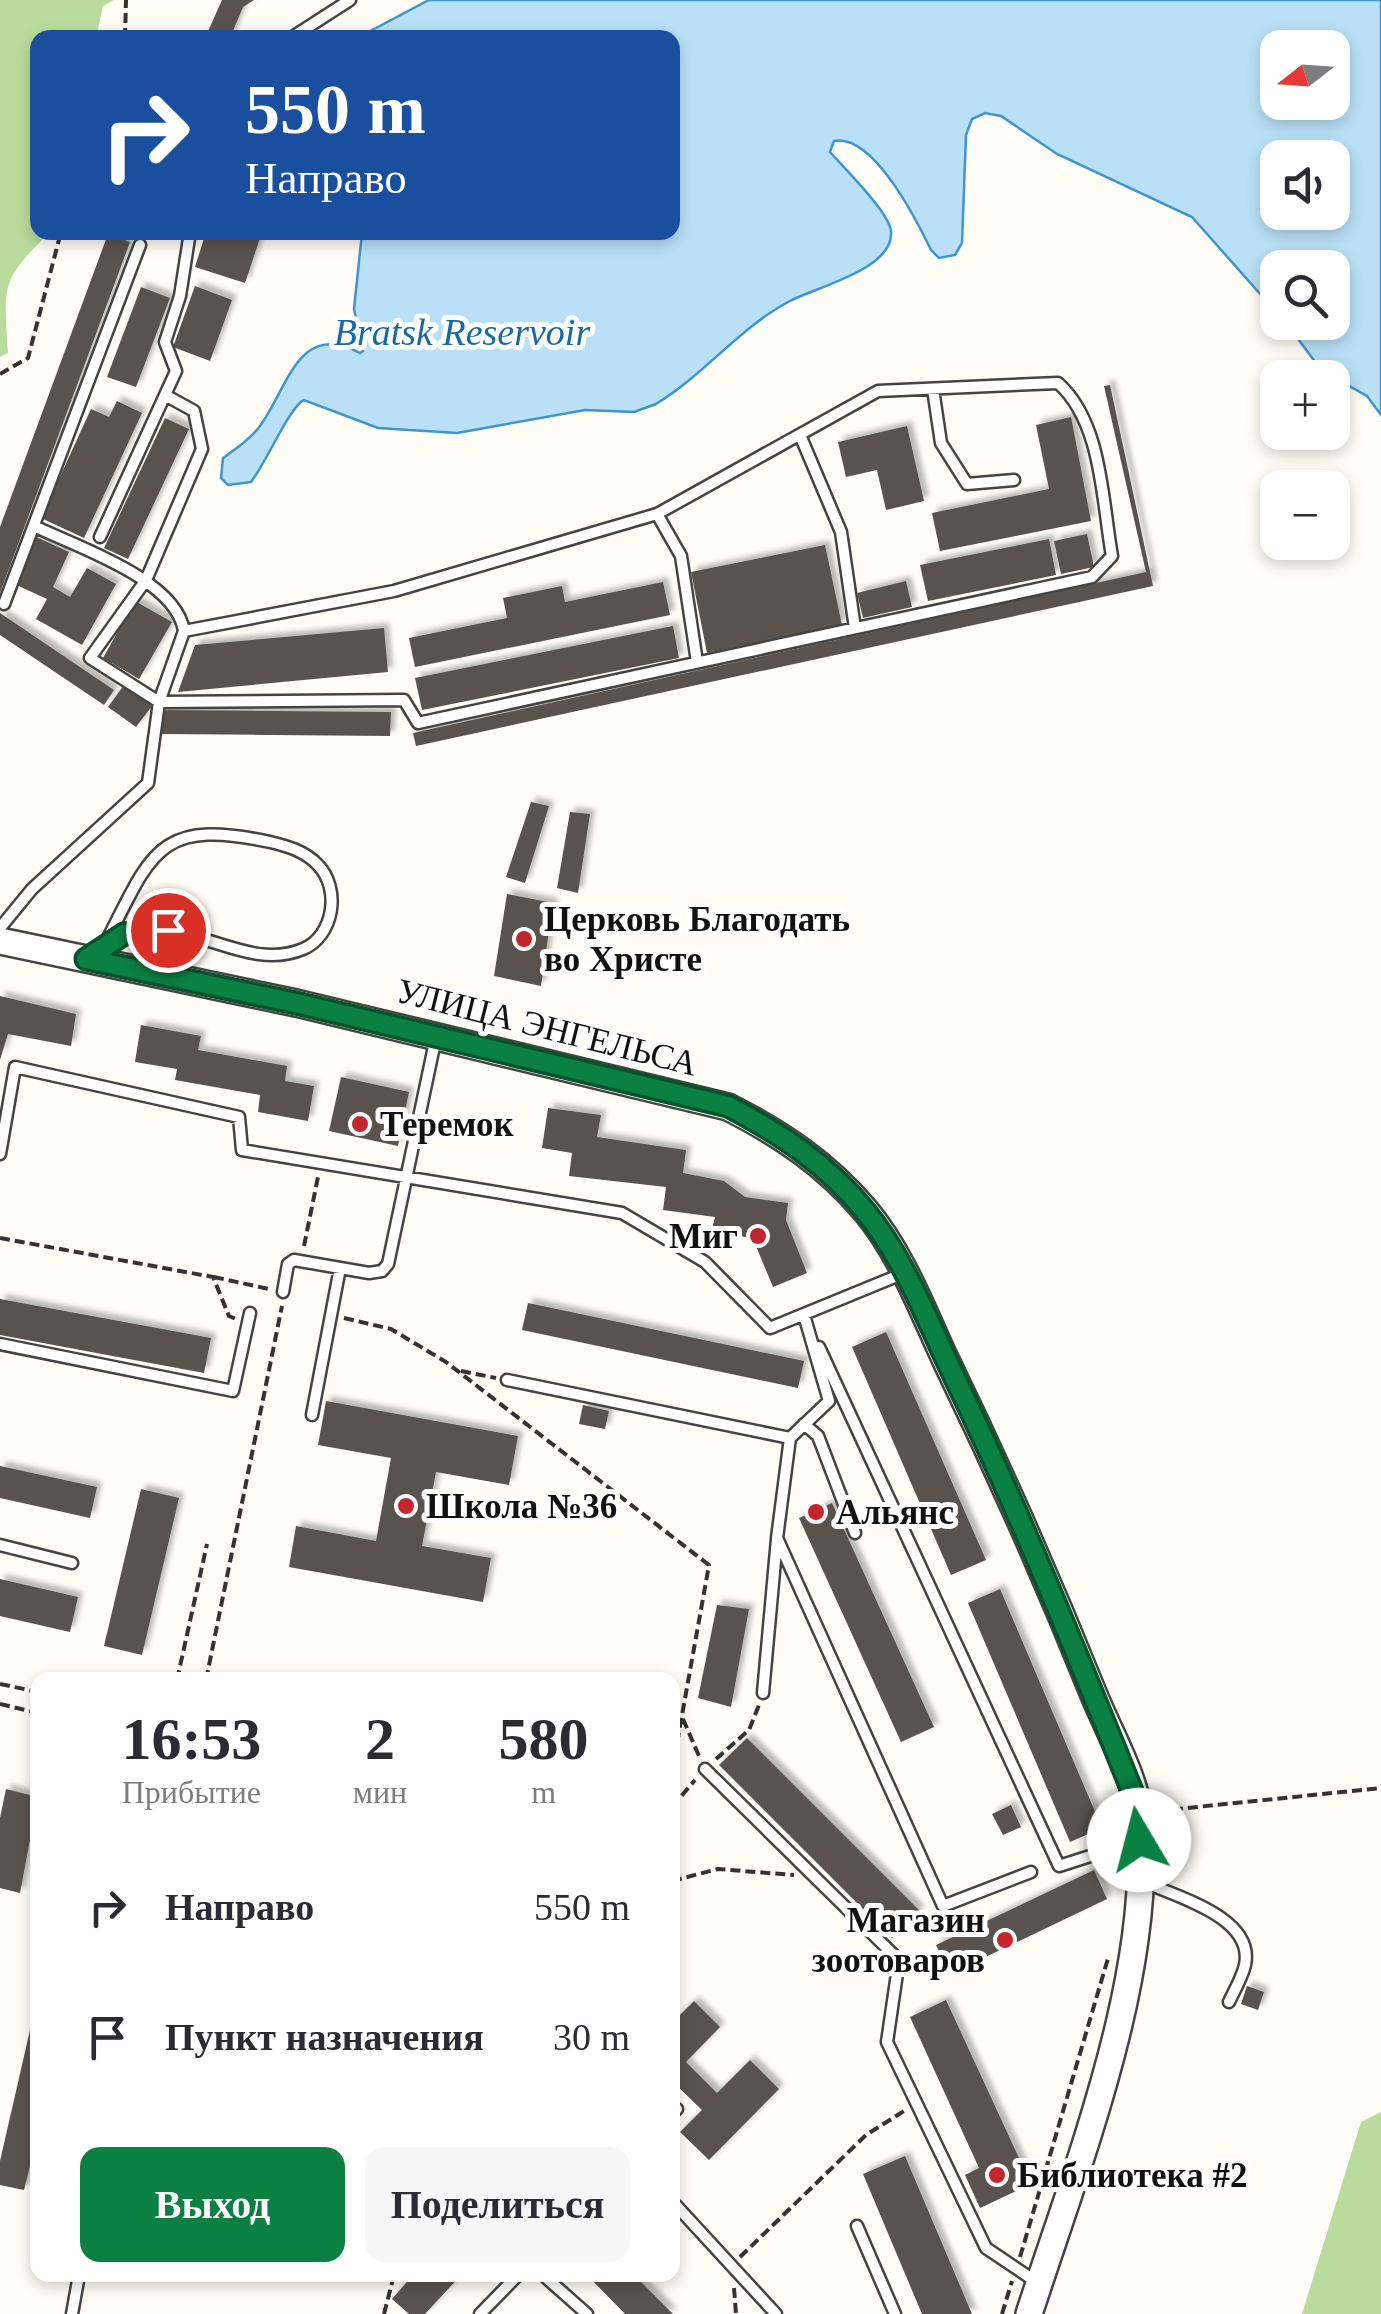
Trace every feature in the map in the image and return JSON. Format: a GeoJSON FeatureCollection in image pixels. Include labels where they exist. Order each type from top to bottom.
{"type":"FeatureCollection","features":[{"type":"Feature","properties":{"kind":"street","name":"УЛИЦА ЭНГЕЛЬСА"},"geometry":{"type":"LineString","coordinates":[[0,941],[96,951],[728,1106],[785,1136],[827,1170],[867,1212],[904,1273],[1056,1599],[1139,1813]]}},
{"type":"Feature","properties":{"kind":"street"},"geometry":{"type":"LineString","coordinates":[[1029,2314],[1116,2035],[1139,1914],[1139,1813]]}},
{"type":"Feature","properties":{"kind":"lane"},"geometry":{"type":"LineString","coordinates":[[303,30],[350,0]]}},
{"type":"Feature","properties":{"kind":"lane"},"geometry":{"type":"LineString","coordinates":[[100,537],[176,371],[166,342],[180,296],[189,240]]}},
{"type":"Feature","properties":{"kind":"lane"},"geometry":{"type":"LineString","coordinates":[[4,604],[140,245]]}},
{"type":"Feature","properties":{"kind":"lane"},"geometry":{"type":"LineString","coordinates":[[166,395],[194,412],[202,449],[146,580],[90,658],[160,702],[404,700],[418,723],[1092,577],[1112,556],[1090,434],[1078,400],[1058,383],[878,391],[658,514],[394,591],[184,631]]}},
{"type":"Feature","properties":{"kind":"lane"},"geometry":{"type":"LineString","coordinates":[[932,388],[941,443],[967,484],[1014,480]]}},
{"type":"Feature","properties":{"kind":"lane"},"geometry":{"type":"LineString","coordinates":[[800,435],[841,532],[855,628]]}},
{"type":"Feature","properties":{"kind":"lane"},"geometry":{"type":"LineString","coordinates":[[658,514],[681,556],[697,662]]}},
{"type":"Feature","properties":{"kind":"lane"},"geometry":{"type":"LineString","coordinates":[[0,928],[32,889],[148,783],[160,702],[184,631],[181,613],[146,580],[34,526]]}},
{"type":"Feature","properties":{"kind":"lane"},"geometry":{"type":"LineString","coordinates":[[224,834],[285,846],[306,854],[328,881],[330,918],[323,934],[298,952],[266,954],[168,930],[143,930],[96,951],[142,871],[170,843],[188,835],[224,834]]}},
{"type":"Feature","properties":{"kind":"lane"},"geometry":{"type":"LineString","coordinates":[[283,1292],[288,1264],[300,1260],[369,1273],[382,1272],[388,1264],[436,1036]]}},
{"type":"Feature","properties":{"kind":"lane"},"geometry":{"type":"LineString","coordinates":[[0,1154],[16,1068],[239,1116],[242,1150],[622,1214],[705,1262],[770,1328],[904,1273]]}},
{"type":"Feature","properties":{"kind":"lane"},"geometry":{"type":"LineString","coordinates":[[312,1416],[340,1268]]}},
{"type":"Feature","properties":{"kind":"lane"},"geometry":{"type":"LineString","coordinates":[[0,1344],[232,1391],[250,1314]]}},
{"type":"Feature","properties":{"kind":"lane"},"geometry":{"type":"LineString","coordinates":[[763,1693],[790,1438],[829,1401],[804,1314]]}},
{"type":"Feature","properties":{"kind":"lane"},"geometry":{"type":"LineString","coordinates":[[804,1314],[1058,1866],[1139,1840]]}},
{"type":"Feature","properties":{"kind":"lane"},"geometry":{"type":"LineString","coordinates":[[506,1380],[790,1438]]}},
{"type":"Feature","properties":{"kind":"lane"},"geometry":{"type":"LineString","coordinates":[[804,1424],[818,1436],[855,1533]]}},
{"type":"Feature","properties":{"kind":"lane"},"geometry":{"type":"LineString","coordinates":[[777,1538],[943,1906],[1031,1872]]}},
{"type":"Feature","properties":{"kind":"lane"},"geometry":{"type":"LineString","coordinates":[[0,1545],[72,1563]]}},
{"type":"Feature","properties":{"kind":"lane"},"geometry":{"type":"LineString","coordinates":[[705,1769],[899,1960],[887,2042],[986,2248],[1039,2283]]}},
{"type":"Feature","properties":{"kind":"lane"},"geometry":{"type":"LineString","coordinates":[[1139,1880],[1232,1924],[1245,1948],[1245,1966],[1229,2002]]}},
{"type":"Feature","properties":{"kind":"lane"},"geometry":{"type":"LineString","coordinates":[[680,2210],[776,2314]]}},
{"type":"Feature","properties":{"kind":"lane"},"geometry":{"type":"LineString","coordinates":[[856,2226],[895,2314]]}},
{"type":"Feature","properties":{"kind":"lane"},"geometry":{"type":"LineString","coordinates":[[72,2314],[77,2282]]}},
{"type":"Feature","properties":{"kind":"lane"},"geometry":{"type":"LineString","coordinates":[[480,2314],[511,2282]]}},
{"type":"Feature","properties":{"kind":"lane"},"geometry":{"type":"LineString","coordinates":[[551,2282],[587,2314]]}},
{"type":"Feature","properties":{"kind":"path"},"geometry":{"type":"LineString","coordinates":[[125,30],[126,0]]}},
{"type":"Feature","properties":{"kind":"path"},"geometry":{"type":"LineString","coordinates":[[0,374],[28,358],[58,240]]}},
{"type":"Feature","properties":{"kind":"path"},"geometry":{"type":"LineString","coordinates":[[300,1260],[321,1164]]}},
{"type":"Feature","properties":{"kind":"path"},"geometry":{"type":"LineString","coordinates":[[0,1238],[283,1292],[280,1328],[208,1672]]}},
{"type":"Feature","properties":{"kind":"path"},"geometry":{"type":"LineString","coordinates":[[213,1277],[229,1316],[236,1319],[250,1314]]}},
{"type":"Feature","properties":{"kind":"path"},"geometry":{"type":"LineString","coordinates":[[329,1315],[390,1329],[456,1370],[709,1566],[680,1727]]}},
{"type":"Feature","properties":{"kind":"path"},"geometry":{"type":"LineString","coordinates":[[456,1370],[506,1380]]}},
{"type":"Feature","properties":{"kind":"path"},"geometry":{"type":"LineString","coordinates":[[180,1672],[208,1544]]}},
{"type":"Feature","properties":{"kind":"path"},"geometry":{"type":"LineString","coordinates":[[0,1684],[30,1690]]}},
{"type":"Feature","properties":{"kind":"path"},"geometry":{"type":"LineString","coordinates":[[705,1769],[749,1730],[763,1693]]}},
{"type":"Feature","properties":{"kind":"path"},"geometry":{"type":"LineString","coordinates":[[0,1704],[30,1711]]}},
{"type":"Feature","properties":{"kind":"path"},"geometry":{"type":"LineString","coordinates":[[1139,1813],[1381,1788]]}},
{"type":"Feature","properties":{"kind":"path"},"geometry":{"type":"LineString","coordinates":[[680,1878],[718,1870],[814,1876]]}},
{"type":"Feature","properties":{"kind":"path"},"geometry":{"type":"LineString","coordinates":[[1002,2314],[1113,1940]]}},
{"type":"Feature","properties":{"kind":"path"},"geometry":{"type":"LineString","coordinates":[[736,2314],[732,2266],[866,2135],[917,2105]]}},
{"type":"Feature","properties":{"kind":"path"},"geometry":{"type":"LineString","coordinates":[[384,2314],[392,2282]]}},
{"type":"Feature","properties":{"kind":"green space"},"geometry":{"type":"Polygon","coordinates":[[[0,0],[114,0],[103,6],[98,30],[30,30],[30,240],[42,240],[13,274],[6,298],[8,353],[0,357],[0,0]]]}},
{"type":"Feature","properties":{"kind":"green space"},"geometry":{"type":"Polygon","coordinates":[[[1381,2112],[1381,2314],[1302,2314],[1361,2122],[1381,2112]]]}},
{"type":"Feature","properties":{"kind":"water","name":"Bratsk Reservoir"},"geometry":{"type":"Polygon","coordinates":[[[429,0],[1381,0],[1381,415],[1367,396],[1350,387],[1350,360],[1314,360],[1299,340],[1350,340],[1350,250],[1260,250],[1260,294],[1192,217],[1057,154],[1001,116],[985,113],[972,119],[966,135],[962,243],[955,255],[939,258],[931,250],[878,164],[849,142],[834,141],[830,152],[875,202],[888,223],[889,244],[881,256],[852,275],[772,312],[656,404],[634,412],[585,410],[457,433],[378,428],[304,400],[292,413],[251,482],[228,485],[221,478],[223,458],[260,426],[297,363],[308,352],[322,345],[363,351],[354,309],[361,240],[680,240],[680,30],[372,30],[429,0]]]}},
{"type":"Feature","properties":{"kind":"building"},"geometry":{"type":"Polygon","coordinates":[[[222,0],[254,0],[243,7],[233,30],[209,30],[222,0]]]}},
{"type":"Feature","properties":{"kind":"building"},"geometry":{"type":"Polygon","coordinates":[[[106,240],[130,242],[0,593],[0,527],[106,240]]]}},
{"type":"Feature","properties":{"kind":"building"},"geometry":{"type":"Polygon","coordinates":[[[203,240],[259,240],[245,283],[195,267],[203,240]]]}},
{"type":"Feature","properties":{"kind":"building"},"geometry":{"type":"Polygon","coordinates":[[[195,286],[232,300],[210,361],[173,347],[195,286]]]}},
{"type":"Feature","properties":{"kind":"building"},"geometry":{"type":"Polygon","coordinates":[[[141,287],[170,298],[136,387],[107,377],[141,287]]]}},
{"type":"Feature","properties":{"kind":"building"},"geometry":{"type":"Polygon","coordinates":[[[1110,385],[1153,586],[416,746],[413,733],[1146,572],[1104,386],[1110,385]]]}},
{"type":"Feature","properties":{"kind":"building"},"geometry":{"type":"Polygon","coordinates":[[[117,401],[142,413],[84,538],[41,518],[91,409],[109,417],[117,401]]]}},
{"type":"Feature","properties":{"kind":"building"},"geometry":{"type":"Polygon","coordinates":[[[1071,417],[1091,521],[940,551],[932,513],[1049,489],[1036,425],[1071,417]]]}},
{"type":"Feature","properties":{"kind":"building"},"geometry":{"type":"Polygon","coordinates":[[[165,418],[189,429],[128,559],[104,548],[165,418]]]}},
{"type":"Feature","properties":{"kind":"building"},"geometry":{"type":"Polygon","coordinates":[[[907,426],[924,501],[886,510],[877,470],[846,477],[838,442],[907,426]]]}},
{"type":"Feature","properties":{"kind":"building"},"geometry":{"type":"Polygon","coordinates":[[[1087,534],[1094,567],[1061,574],[1054,541],[1087,534]]]}},
{"type":"Feature","properties":{"kind":"building"},"geometry":{"type":"Polygon","coordinates":[[[34,536],[69,552],[53,587],[70,597],[87,568],[116,584],[82,645],[36,619],[47,599],[12,583],[34,536]]]}},
{"type":"Feature","properties":{"kind":"building"},"geometry":{"type":"Polygon","coordinates":[[[1049,539],[1056,575],[928,601],[920,565],[1049,539]]]}},
{"type":"Feature","properties":{"kind":"building"},"geometry":{"type":"Polygon","coordinates":[[[825,545],[842,625],[707,653],[691,572],[825,545]]]}},
{"type":"Feature","properties":{"kind":"building"},"geometry":{"type":"Polygon","coordinates":[[[906,581],[912,607],[863,618],[857,593],[906,581]]]}},
{"type":"Feature","properties":{"kind":"building"},"geometry":{"type":"Polygon","coordinates":[[[663,582],[670,615],[415,667],[409,638],[507,618],[503,598],[562,586],[565,602],[663,582]]]}},
{"type":"Feature","properties":{"kind":"building"},"geometry":{"type":"Polygon","coordinates":[[[135,601],[172,622],[139,679],[103,658],[135,601]]]}},
{"type":"Feature","properties":{"kind":"building"},"geometry":{"type":"Polygon","coordinates":[[[0,613],[114,690],[104,705],[0,635],[0,613]]]}},
{"type":"Feature","properties":{"kind":"building"},"geometry":{"type":"Polygon","coordinates":[[[673,626],[679,658],[422,710],[415,678],[673,626]]]}},
{"type":"Feature","properties":{"kind":"building"},"geometry":{"type":"Polygon","coordinates":[[[384,628],[388,672],[178,692],[195,645],[384,628]]]}},
{"type":"Feature","properties":{"kind":"building"},"geometry":{"type":"Polygon","coordinates":[[[124,685],[152,706],[136,727],[108,707],[124,685]]]}},
{"type":"Feature","properties":{"kind":"building"},"geometry":{"type":"Polygon","coordinates":[[[161,710],[391,712],[390,736],[161,734],[161,710]]]}},
{"type":"Feature","properties":{"kind":"building"},"geometry":{"type":"Polygon","coordinates":[[[531,802],[549,806],[525,883],[506,877],[531,802]]]}},
{"type":"Feature","properties":{"kind":"building"},"geometry":{"type":"Polygon","coordinates":[[[570,812],[590,814],[578,893],[557,888],[570,812]]]}},
{"type":"Feature","properties":{"kind":"building","name":"Церковь Благодать во Христе"},"geometry":{"type":"Polygon","coordinates":[[[507,894],[553,903],[541,986],[494,976],[507,894]]]}},
{"type":"Feature","properties":{"kind":"building"},"geometry":{"type":"Polygon","coordinates":[[[0,996],[76,1014],[71,1046],[8,1034],[0,1060],[0,996]]]}},
{"type":"Feature","properties":{"kind":"building"},"geometry":{"type":"Polygon","coordinates":[[[141,1025],[201,1036],[198,1050],[287,1066],[285,1081],[314,1086],[308,1121],[258,1112],[260,1095],[175,1080],[177,1069],[135,1062],[141,1025]]]}},
{"type":"Feature","properties":{"kind":"building"},"geometry":{"type":"Polygon","coordinates":[[[341,1077],[409,1092],[398,1146],[329,1131],[341,1077]]]}},
{"type":"Feature","properties":{"kind":"building"},"geometry":{"type":"Polygon","coordinates":[[[548,1108],[601,1115],[597,1137],[686,1150],[683,1173],[724,1181],[745,1197],[788,1203],[786,1220],[807,1273],[773,1287],[753,1239],[712,1229],[715,1217],[663,1210],[666,1187],[569,1176],[572,1153],[542,1148],[548,1108]]]}},
{"type":"Feature","properties":{"kind":"building"},"geometry":{"type":"Polygon","coordinates":[[[0,1299],[211,1338],[204,1373],[0,1335],[0,1299]]]}},
{"type":"Feature","properties":{"kind":"building"},"geometry":{"type":"Polygon","coordinates":[[[528,1303],[804,1361],[798,1388],[522,1330],[528,1303]]]}},
{"type":"Feature","properties":{"kind":"building"},"geometry":{"type":"Polygon","coordinates":[[[886,1332],[986,1560],[951,1575],[852,1347],[886,1332]]]}},
{"type":"Feature","properties":{"kind":"building","name":"Школа №36"},"geometry":{"type":"Polygon","coordinates":[[[326,1401],[518,1436],[509,1485],[436,1472],[422,1546],[491,1558],[483,1602],[289,1567],[296,1526],[376,1541],[391,1458],[318,1445],[326,1401]]]}},
{"type":"Feature","properties":{"kind":"building"},"geometry":{"type":"Polygon","coordinates":[[[583,1405],[609,1411],[605,1429],[579,1424],[583,1405]]]}},
{"type":"Feature","properties":{"kind":"building"},"geometry":{"type":"Polygon","coordinates":[[[0,1466],[97,1487],[90,1518],[0,1498],[0,1466]]]}},
{"type":"Feature","properties":{"kind":"building"},"geometry":{"type":"Polygon","coordinates":[[[141,1489],[179,1498],[142,1655],[104,1646],[141,1489]]]}},
{"type":"Feature","properties":{"kind":"building"},"geometry":{"type":"Polygon","coordinates":[[[832,1503],[934,1727],[901,1742],[799,1518],[832,1503]]]}},
{"type":"Feature","properties":{"kind":"building"},"geometry":{"type":"Polygon","coordinates":[[[0,1579],[78,1597],[70,1632],[0,1616],[0,1579]]]}},
{"type":"Feature","properties":{"kind":"building"},"geometry":{"type":"Polygon","coordinates":[[[1000,1589],[1102,1828],[1070,1842],[968,1603],[1000,1589]]]}},
{"type":"Feature","properties":{"kind":"building"},"geometry":{"type":"Polygon","coordinates":[[[717,1605],[749,1609],[731,1707],[698,1698],[717,1605]]]}},
{"type":"Feature","properties":{"kind":"building"},"geometry":{"type":"Polygon","coordinates":[[[747,1738],[920,1911],[892,1938],[719,1765],[747,1738]]]}},
{"type":"Feature","properties":{"kind":"building"},"geometry":{"type":"Polygon","coordinates":[[[6,1789],[30,1795],[30,1840],[20,1893],[0,1888],[0,1818],[6,1789]]]}},
{"type":"Feature","properties":{"kind":"building"},"geometry":{"type":"Polygon","coordinates":[[[1011,1805],[1021,1827],[1003,1835],[992,1814],[1011,1805]]]}},
{"type":"Feature","properties":{"kind":"building"},"geometry":{"type":"Polygon","coordinates":[[[1094,1870],[1107,1899],[950,1974],[936,1945],[1094,1870]]]}},
{"type":"Feature","properties":{"kind":"building"},"geometry":{"type":"Polygon","coordinates":[[[1247,1986],[1264,1992],[1258,2010],[1241,2004],[1247,1986]]]}},
{"type":"Feature","properties":{"kind":"building"},"geometry":{"type":"Polygon","coordinates":[[[946,2000],[1031,2184],[980,2208],[965,2175],[979,2168],[910,2017],[946,2000]]]}},
{"type":"Feature","properties":{"kind":"building"},"geometry":{"type":"Polygon","coordinates":[[[694,2001],[720,2027],[686,2062],[717,2093],[750,2060],[779,2089],[709,2160],[680,2132],[702,2110],[680,2089],[680,2015],[694,2001]]]}},
{"type":"Feature","properties":{"kind":"building"},"geometry":{"type":"Polygon","coordinates":[[[30,2030],[30,2166],[24,2190],[0,2185],[0,2161],[30,2030]]]}},
{"type":"Feature","properties":{"kind":"building"},"geometry":{"type":"Polygon","coordinates":[[[905,2156],[972,2314],[922,2314],[863,2174],[905,2156]]]}},
{"type":"Feature","properties":{"kind":"building"},"geometry":{"type":"Polygon","coordinates":[[[407,2282],[455,2282],[425,2314],[409,2314],[392,2299],[407,2282]]]}},
{"type":"Feature","properties":{"kind":"building"},"geometry":{"type":"Polygon","coordinates":[[[594,2282],[641,2282],[673,2314],[625,2314],[594,2282]]]}},
{"type":"Feature","properties":{"kind":"place","name":"Церковь Благодать во Христе"},"geometry":{"type":"Point","coordinates":[524,939]}},
{"type":"Feature","properties":{"kind":"place","name":"Теремок"},"geometry":{"type":"Point","coordinates":[360,1124]}},
{"type":"Feature","properties":{"kind":"place","name":"Миг"},"geometry":{"type":"Point","coordinates":[758,1236]}},
{"type":"Feature","properties":{"kind":"place","name":"Школа №36"},"geometry":{"type":"Point","coordinates":[406,1506]}},
{"type":"Feature","properties":{"kind":"place","name":"Альянс"},"geometry":{"type":"Point","coordinates":[816,1512]}},
{"type":"Feature","properties":{"kind":"place","name":"Магазин зоотоваров"},"geometry":{"type":"Point","coordinates":[1005,1940]}},
{"type":"Feature","properties":{"kind":"place","name":"Библиотека #2"},"geometry":{"type":"Point","coordinates":[997,2175]}},
{"type":"Feature","properties":{"kind":"route"},"geometry":{"type":"LineString","coordinates":[[168,930],[124,934],[106,942],[86,959],[296,1003],[436,1036],[509,1058],[728,1106],[785,1136],[827,1170],[867,1212],[898,1260],[974,1419],[1056,1599],[1132,1791],[1139,1813],[1139,1840]]}}]}
